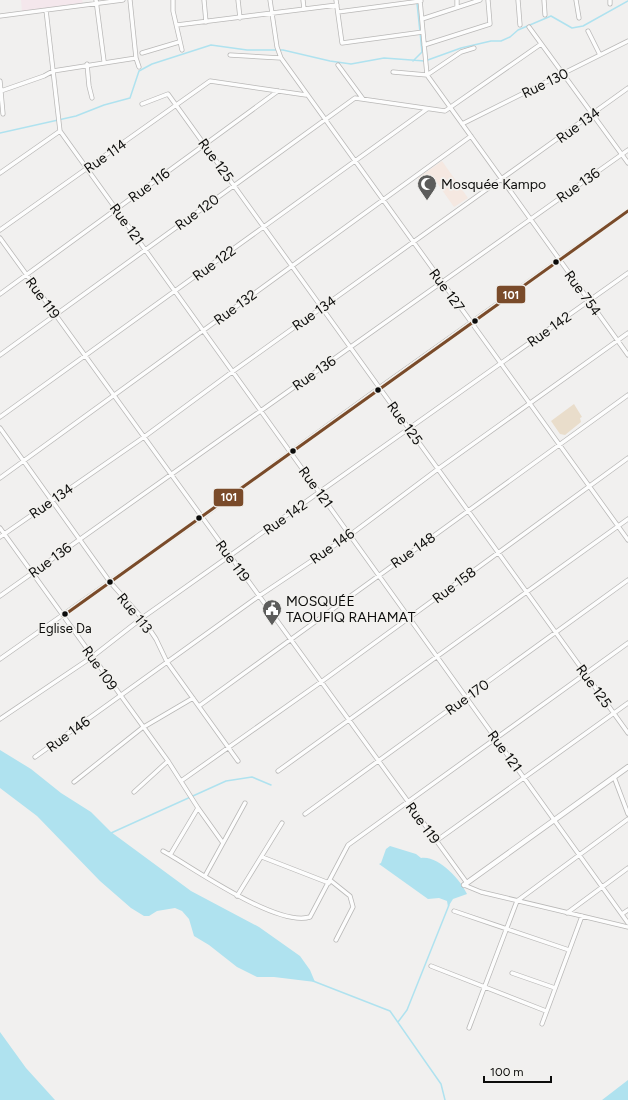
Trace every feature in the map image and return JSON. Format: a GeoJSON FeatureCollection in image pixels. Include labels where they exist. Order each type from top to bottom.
{"type":"FeatureCollection","features":[{"type":"Feature","properties":{"kind":"street"},"geometry":{"type":"LineString","coordinates":[[0,16],[97,2],[122,0]]}},
{"type":"Feature","properties":{"kind":"street"},"geometry":{"type":"LineString","coordinates":[[130,0],[136,58],[139,67]]}},
{"type":"Feature","properties":{"kind":"street"},"geometry":{"type":"LineString","coordinates":[[173,0],[179,42],[182,50]]}},
{"type":"Feature","properties":{"kind":"street"},"geometry":{"type":"LineString","coordinates":[[204,0],[206,22]]}},
{"type":"Feature","properties":{"kind":"street"},"geometry":{"type":"LineString","coordinates":[[238,0],[240,18]]}},
{"type":"Feature","properties":{"kind":"street","name":"Rue 127"},"geometry":{"type":"LineString","coordinates":[[270,0],[277,47],[281,58],[306,95],[628,540]]}},
{"type":"Feature","properties":{"kind":"street"},"geometry":{"type":"LineString","coordinates":[[303,0],[304,10]]}},
{"type":"Feature","properties":{"kind":"street"},"geometry":{"type":"LineString","coordinates":[[336,0],[342,43],[423,32]]}},
{"type":"Feature","properties":{"kind":"street"},"geometry":{"type":"LineString","coordinates":[[457,0],[458,8]]}},
{"type":"Feature","properties":{"kind":"street"},"geometry":{"type":"LineString","coordinates":[[422,19],[480,0]]}},
{"type":"Feature","properties":{"kind":"street"},"geometry":{"type":"LineString","coordinates":[[424,45],[490,24],[488,0]]}},
{"type":"Feature","properties":{"kind":"street"},"geometry":{"type":"LineString","coordinates":[[518,0],[520,25]]}},
{"type":"Feature","properties":{"kind":"street"},"geometry":{"type":"LineString","coordinates":[[544,0],[545,14]]}},
{"type":"Feature","properties":{"kind":"street"},"geometry":{"type":"LineString","coordinates":[[576,0],[579,18]]}},
{"type":"Feature","properties":{"kind":"street"},"geometry":{"type":"LineString","coordinates":[[338,12],[420,1],[427,75]]}},
{"type":"Feature","properties":{"kind":"street"},"geometry":{"type":"LineString","coordinates":[[97,2],[104,61]]}},
{"type":"Feature","properties":{"kind":"street"},"geometry":{"type":"LineString","coordinates":[[177,25],[337,5]]}},
{"type":"Feature","properties":{"kind":"street","name":"Rue 121"},"geometry":{"type":"LineString","coordinates":[[46,10],[60,131],[628,923]]}},
{"type":"Feature","properties":{"kind":"street"},"geometry":{"type":"LineString","coordinates":[[529,27],[628,163]]}},
{"type":"Feature","properties":{"kind":"street"},"geometry":{"type":"LineString","coordinates":[[588,31],[600,55]]}},
{"type":"Feature","properties":{"kind":"street","name":"Rue 130"},"geometry":{"type":"LineString","coordinates":[[462,124],[628,41]]}},
{"type":"Feature","properties":{"kind":"street"},"geometry":{"type":"LineString","coordinates":[[142,53],[179,42]]}},
{"type":"Feature","properties":{"kind":"street"},"geometry":{"type":"LineString","coordinates":[[450,107],[541,44]]}},
{"type":"Feature","properties":{"kind":"street"},"geometry":{"type":"LineString","coordinates":[[393,72],[427,75],[461,52],[474,48]]}},
{"type":"Feature","properties":{"kind":"street"},"geometry":{"type":"LineString","coordinates":[[230,55],[281,58]]}},
{"type":"Feature","properties":{"kind":"street"},"geometry":{"type":"LineString","coordinates":[[1,91],[44,76],[53,71],[104,61],[136,58]]}},
{"type":"Feature","properties":{"kind":"street"},"geometry":{"type":"LineString","coordinates":[[87,64],[89,86],[92,98]]}},
{"type":"Feature","properties":{"kind":"street"},"geometry":{"type":"LineString","coordinates":[[338,65],[363,100]]}},
{"type":"Feature","properties":{"kind":"street","name":"Rue 754"},"geometry":{"type":"LineString","coordinates":[[427,75],[628,355]]}},
{"type":"Feature","properties":{"kind":"street"},"geometry":{"type":"LineString","coordinates":[[0,81],[3,114]]}},
{"type":"Feature","properties":{"kind":"street","name":"Rue 114"},"geometry":{"type":"LineString","coordinates":[[0,230],[210,82],[278,91]]}},
{"type":"Feature","properties":{"kind":"street","name":"Rue 134"},"geometry":{"type":"LineString","coordinates":[[0,537],[51,500],[144,437],[232,372],[593,115],[628,88]]}},
{"type":"Feature","properties":{"kind":"street"},"geometry":{"type":"LineString","coordinates":[[278,91],[306,95]]}},
{"type":"Feature","properties":{"kind":"street","name":"Rue 116"},"geometry":{"type":"LineString","coordinates":[[0,294],[278,91]]}},
{"type":"Feature","properties":{"kind":"street","name":"Rue 125"},"geometry":{"type":"LineString","coordinates":[[142,104],[168,94],[628,733]]}},
{"type":"Feature","properties":{"kind":"street","name":"Rue 120"},"geometry":{"type":"LineString","coordinates":[[0,354],[355,98],[445,111],[450,107]]}},
{"type":"Feature","properties":{"kind":"street","name":"Rue 122"},"geometry":{"type":"LineString","coordinates":[[0,417],[355,162],[427,108]]}},
{"type":"Feature","properties":{"kind":"street"},"geometry":{"type":"LineString","coordinates":[[0,173],[60,131]]}},
{"type":"Feature","properties":{"kind":"street","name":"Rue 132"},"geometry":{"type":"LineString","coordinates":[[0,478],[471,136]]}},
{"type":"Feature","properties":{"kind":"street","name":"Rue 136"},"geometry":{"type":"LineString","coordinates":[[0,596],[79,539],[172,476],[350,347],[628,150]]}},
{"type":"Feature","properties":{"kind":"street"},"geometry":{"type":"LineString","coordinates":[[0,659],[202,517],[379,388],[628,211]]}},
{"type":"Feature","properties":{"kind":"street","name":"Rue 119"},"geometry":{"type":"LineString","coordinates":[[0,238],[349,720],[465,884]]}},
{"type":"Feature","properties":{"kind":"street","name":"Rue 142"},"geometry":{"type":"LineString","coordinates":[[0,719],[92,657],[142,618],[628,273]]}},
{"type":"Feature","properties":{"kind":"street","name":"Rue 146"},"geometry":{"type":"LineString","coordinates":[[34,757],[259,596],[350,535],[438,469],[628,333]]}},
{"type":"Feature","properties":{"kind":"street","name":"Rue 148"},"geometry":{"type":"LineString","coordinates":[[199,706],[628,395]]}},
{"type":"Feature","properties":{"kind":"street","name":"Rue 113"},"geometry":{"type":"LineString","coordinates":[[0,428],[110,582],[142,618],[156,639],[167,662],[238,761]]}},
{"type":"Feature","properties":{"kind":"street","name":"Rue 158"},"geometry":{"type":"LineString","coordinates":[[181,781],[321,682],[628,458]]}},
{"type":"Feature","properties":{"kind":"street"},"geometry":{"type":"LineString","coordinates":[[278,771],[628,519]]}},
{"type":"Feature","properties":{"kind":"street","name":"Rue 109"},"geometry":{"type":"LineString","coordinates":[[0,528],[34,572],[142,728],[168,761],[183,786],[223,843]]}},
{"type":"Feature","properties":{"kind":"street","name":"Rue 170"},"geometry":{"type":"LineString","coordinates":[[305,814],[628,580]]}},
{"type":"Feature","properties":{"kind":"street"},"geometry":{"type":"LineString","coordinates":[[163,851],[237,896],[271,911],[306,918],[313,913],[342,853],[348,845],[628,643]]}},
{"type":"Feature","properties":{"kind":"street"},"geometry":{"type":"LineString","coordinates":[[74,782],[142,728],[193,698]]}},
{"type":"Feature","properties":{"kind":"street"},"geometry":{"type":"LineString","coordinates":[[436,841],[628,703]]}},
{"type":"Feature","properties":{"kind":"street"},"geometry":{"type":"LineString","coordinates":[[134,792],[168,761]]}},
{"type":"Feature","properties":{"kind":"street"},"geometry":{"type":"LineString","coordinates":[[628,767],[465,884],[480,892],[628,927]]}},
{"type":"Feature","properties":{"kind":"street"},"geometry":{"type":"LineString","coordinates":[[614,777],[628,814]]}},
{"type":"Feature","properties":{"kind":"street"},"geometry":{"type":"LineString","coordinates":[[205,876],[245,803]]}},
{"type":"Feature","properties":{"kind":"street"},"geometry":{"type":"LineString","coordinates":[[170,855],[198,808]]}},
{"type":"Feature","properties":{"kind":"street"},"geometry":{"type":"LineString","coordinates":[[469,1028],[517,901],[628,819]]}},
{"type":"Feature","properties":{"kind":"street"},"geometry":{"type":"LineString","coordinates":[[237,896],[282,823]]}},
{"type":"Feature","properties":{"kind":"street"},"geometry":{"type":"LineString","coordinates":[[262,857],[329,882],[350,896],[353,907],[336,940]]}},
{"type":"Feature","properties":{"kind":"street"},"geometry":{"type":"LineString","coordinates":[[567,913],[628,868]]}},
{"type":"Feature","properties":{"kind":"street"},"geometry":{"type":"LineString","coordinates":[[622,914],[628,910]]}},
{"type":"Feature","properties":{"kind":"street"},"geometry":{"type":"LineString","coordinates":[[454,911],[569,950]]}},
{"type":"Feature","properties":{"kind":"street"},"geometry":{"type":"LineString","coordinates":[[542,1024],[582,916]]}},
{"type":"Feature","properties":{"kind":"street"},"geometry":{"type":"LineString","coordinates":[[431,966],[546,1011]]}},
{"type":"Feature","properties":{"kind":"street"},"geometry":{"type":"LineString","coordinates":[[512,973],[555,988]]}},
{"type":"Feature","properties":{"kind":"shaded area"},"geometry":{"type":"Polygon","coordinates":[[[21,0],[82,0],[83,3],[22,12],[21,0]]]}},
{"type":"Feature","properties":{"kind":"shaded area"},"geometry":{"type":"Polygon","coordinates":[[[442,161],[468,198],[454,207],[433,177],[429,175],[420,182],[418,178],[442,161]]]}},
{"type":"Feature","properties":{"kind":"shaded area"},"geometry":{"type":"Polygon","coordinates":[[[574,404],[582,417],[580,418],[581,422],[565,435],[560,434],[551,421],[574,404]]]}},
{"type":"Feature","properties":{"kind":"water"},"geometry":{"type":"Polygon","coordinates":[[[0,750],[31,769],[61,793],[91,812],[111,832],[191,891],[259,927],[300,956],[310,970],[315,982],[274,977],[257,977],[237,967],[209,945],[194,936],[189,919],[182,911],[175,908],[157,911],[149,916],[144,916],[131,908],[100,881],[37,816],[0,788],[0,750]]]}},
{"type":"Feature","properties":{"kind":"water"},"geometry":{"type":"Polygon","coordinates":[[[390,846],[416,854],[421,858],[435,860],[460,882],[467,894],[453,899],[448,907],[447,901],[439,898],[428,899],[379,864],[381,863],[386,849],[390,846]]]}},
{"type":"Feature","properties":{"kind":"water"},"geometry":{"type":"Polygon","coordinates":[[[0,1032],[26,1068],[55,1100],[0,1100],[0,1032]]]}},
{"type":"Feature","properties":{"kind":"water"},"geometry":{"type":"Polygon","coordinates":[[[628,1080],[628,1100],[602,1100],[628,1080]]]}},
{"type":"Feature","properties":{"kind":"waterway"},"geometry":{"type":"LineString","coordinates":[[0,133],[76,116],[104,105],[130,98],[139,71],[152,64],[211,45],[247,50],[283,50],[330,61],[351,64],[384,58],[425,61],[461,48],[491,41],[501,41],[510,37],[518,30],[551,16],[572,28],[583,26],[628,1]]}},
{"type":"Feature","properties":{"kind":"waterway"},"geometry":{"type":"LineString","coordinates":[[413,61],[422,52],[417,3]]}},
{"type":"Feature","properties":{"kind":"waterway"},"geometry":{"type":"LineString","coordinates":[[111,833],[226,781],[252,777],[271,785]]}},
{"type":"Feature","properties":{"kind":"waterway"},"geometry":{"type":"LineString","coordinates":[[398,1022],[407,1010],[449,905]]}},
{"type":"Feature","properties":{"kind":"waterway"},"geometry":{"type":"LineString","coordinates":[[313,981],[390,1011],[441,1084],[445,1100]]}},
{"type":"Feature","properties":{"kind":"transit line","name":"101"},"geometry":{"type":"LineString","coordinates":[[63,616],[628,211]]}},
{"type":"Feature","properties":{"kind":"place","name":"Mosquée Kampo"},"geometry":{"type":"Point","coordinates":[427,201]}},
{"type":"Feature","properties":{"kind":"place","name":"Eglise Da"},"geometry":{"type":"Point","coordinates":[65,614]}},
{"type":"Feature","properties":{"kind":"place","name":"MOSQUÉE TAOUFIQ RAHAMAT"},"geometry":{"type":"Point","coordinates":[272,626]}}]}
